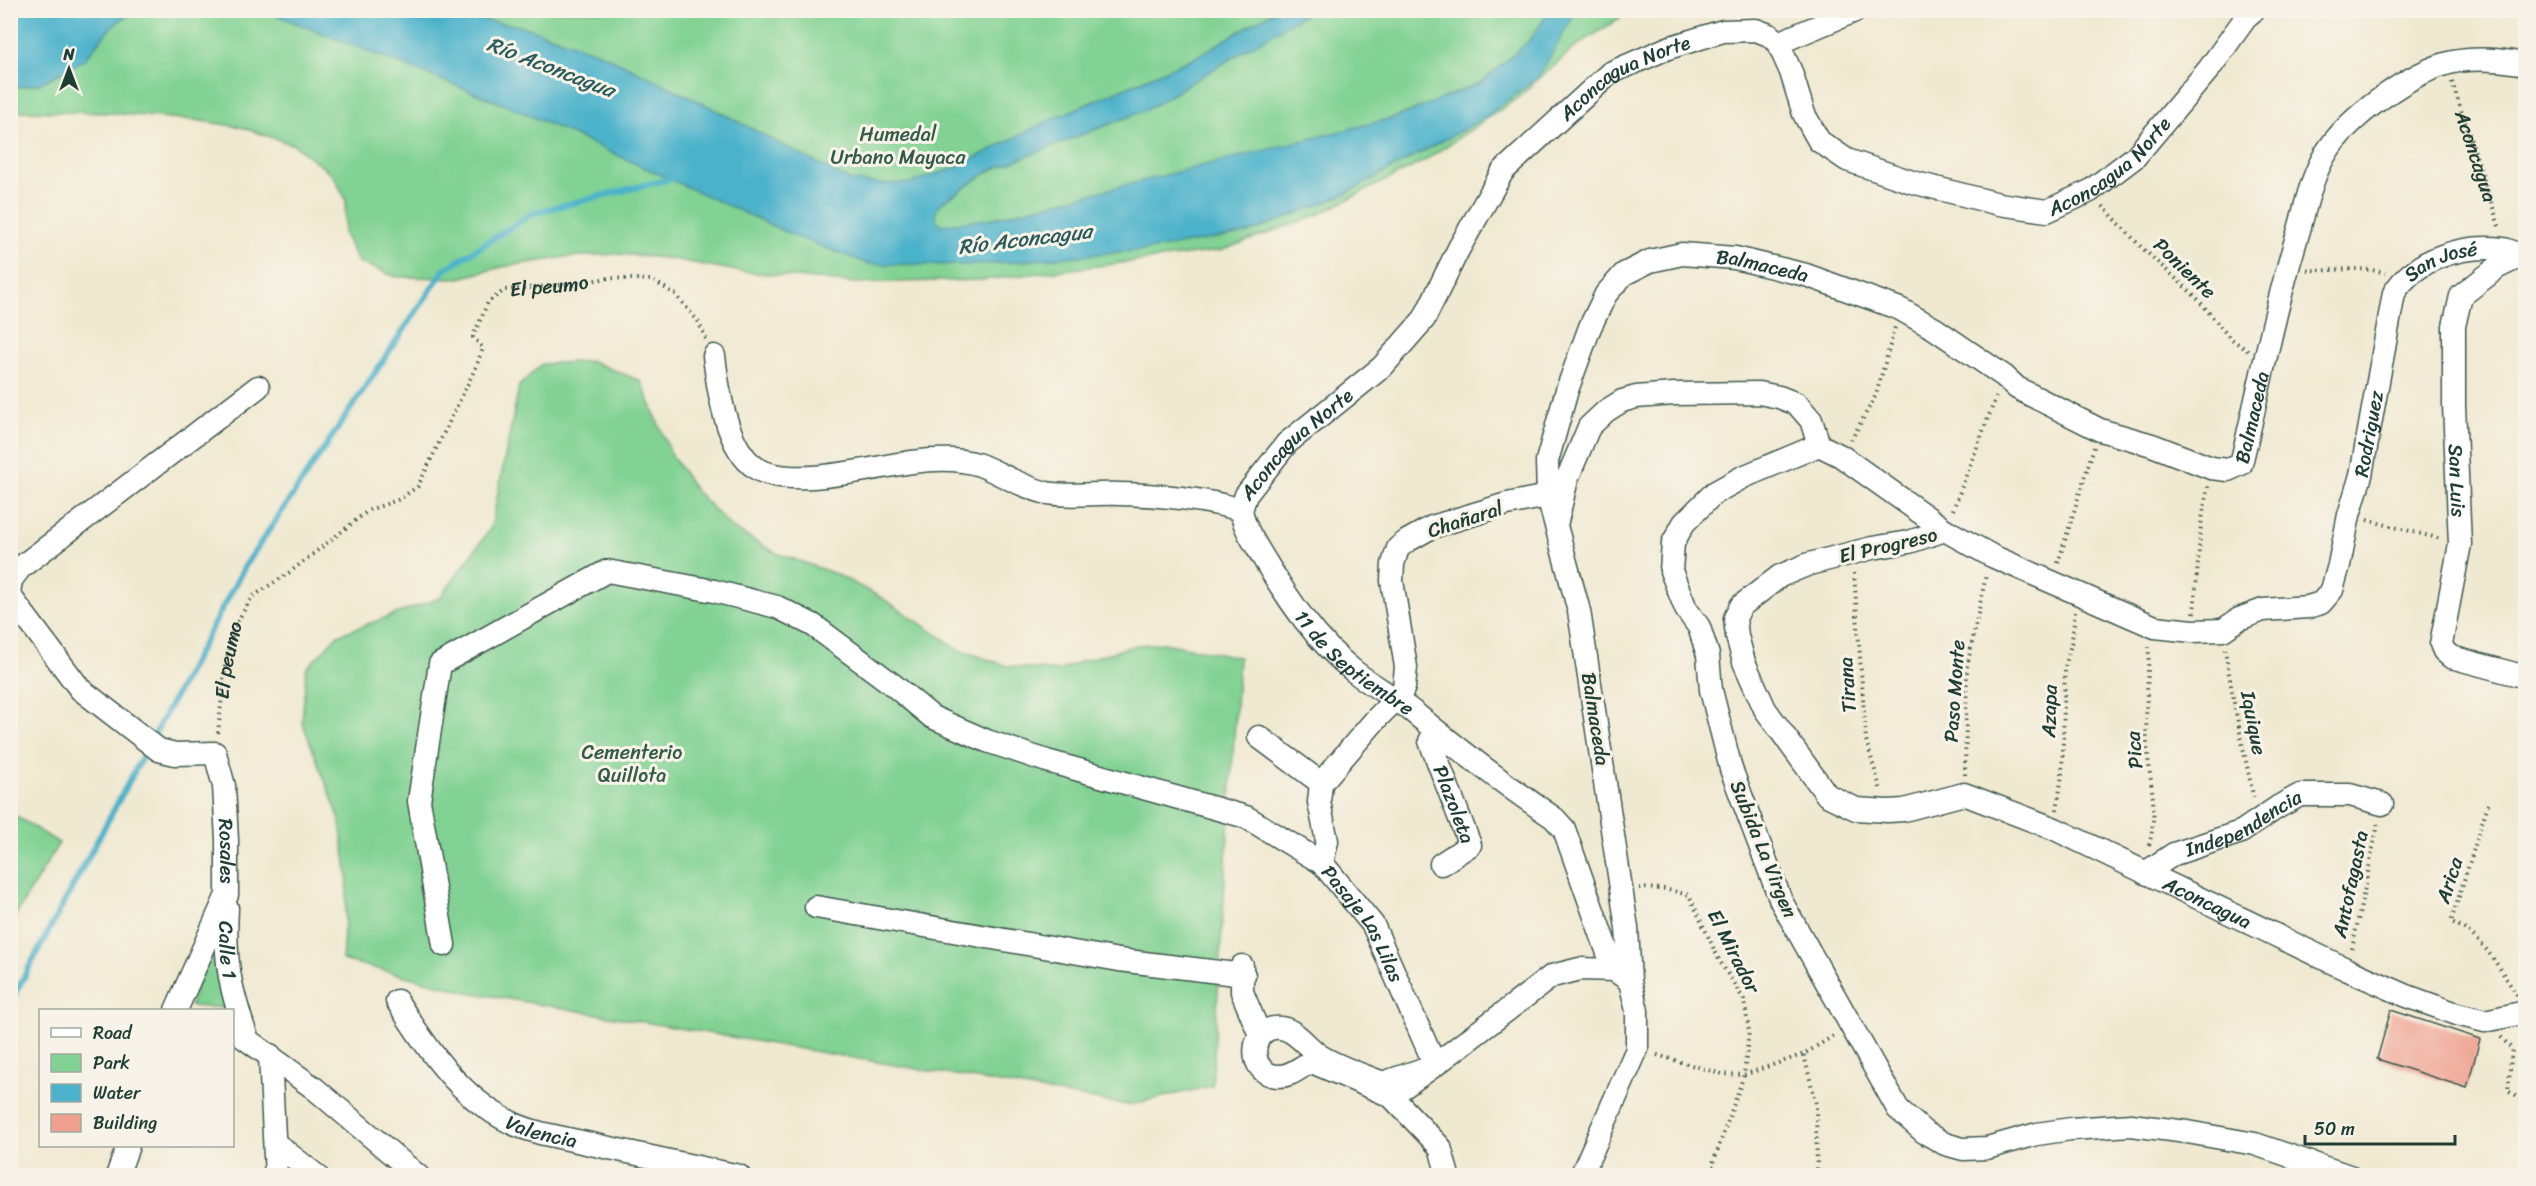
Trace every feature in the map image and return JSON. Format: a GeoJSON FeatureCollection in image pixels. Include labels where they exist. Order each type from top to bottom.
{"type":"FeatureCollection","features":[{"type":"Feature","properties":{"kind":"street"},"geometry":{"type":"LineString","coordinates":[[1778,43],[1857,10]]}},
{"type":"Feature","properties":{"kind":"street","name":"Aconcagua Norte"},"geometry":{"type":"LineString","coordinates":[[1241,510],[1246,495],[1287,443],[1382,367],[1424,319],[1472,222],[1503,171],[1610,73],[1668,48],[1723,31],[1756,30],[1769,35],[1778,43],[1791,72],[1804,114],[1819,141],[1846,160],[1912,182],[2026,209],[2047,211],[2090,191],[2135,157],[2209,69],[2247,12]]}},
{"type":"Feature","properties":{"kind":"street","name":"Balmaceda"},"geometry":{"type":"LineString","coordinates":[[1581,1176],[1637,1049],[1637,1011],[1622,975],[1627,928],[1579,611],[1548,496],[1547,461],[1567,390],[1590,327],[1606,294],[1624,273],[1635,267],[1682,254],[1735,258],[1806,275],[1900,309],[1935,329],[2004,376],[2017,388],[2100,430],[2211,468],[2228,470],[2241,464],[2287,269],[2317,170],[2335,140],[2354,119],[2384,96],[2446,64],[2496,59],[2526,64]]}},
{"type":"Feature","properties":{"kind":"street","name":"San José"},"geometry":{"type":"LineString","coordinates":[[2403,279],[2436,257],[2459,251],[2487,248],[2518,254]]}},
{"type":"Feature","properties":{"kind":"street","name":"San Luis"},"geometry":{"type":"LineString","coordinates":[[2518,254],[2461,296],[2454,326],[2454,405],[2460,544],[2441,644],[2444,651],[2451,657],[2526,677]]}},
{"type":"Feature","properties":{"kind":"street","name":"Rodriguez"},"geometry":{"type":"LineString","coordinates":[[2332,590],[2349,515],[2361,475],[2376,402],[2390,310],[2394,293],[2403,279]]}},
{"type":"Feature","properties":{"kind":"street"},"geometry":{"type":"LineString","coordinates":[[714,356],[718,390],[734,439],[744,457],[757,468],[775,476],[806,477],[936,460],[977,464],[1047,493],[1176,497],[1215,502],[1241,510]]}},
{"type":"Feature","properties":{"kind":"street"},"geometry":{"type":"LineString","coordinates":[[10,587],[11,580],[21,567],[258,387]]}},
{"type":"Feature","properties":{"kind":"street"},"geometry":{"type":"LineString","coordinates":[[1556,523],[1567,479],[1580,445],[1589,427],[1606,411],[1622,401],[1636,397],[1759,393],[1797,404],[1811,420],[1819,446],[1842,456],[1945,530]]}},
{"type":"Feature","properties":{"kind":"street","name":"Subida La Virgen"},"geometry":{"type":"LineString","coordinates":[[1819,446],[1743,477],[1714,493],[1684,523],[1674,543],[1671,571],[1686,609],[1699,627],[1708,655],[1711,690],[1731,769],[1781,901],[1898,1109],[1924,1132],[1945,1144],[1963,1149],[1987,1148],[2049,1132],[2131,1125],[2255,1144],[2349,1176]]}},
{"type":"Feature","properties":{"kind":"street","name":"Chañaral"},"geometry":{"type":"LineString","coordinates":[[1396,699],[1401,694],[1406,676],[1392,581],[1393,564],[1398,548],[1407,540],[1432,527],[1507,504],[1548,496]]}},
{"type":"Feature","properties":{"kind":"street","name":"11 de Septiembre"},"geometry":{"type":"LineString","coordinates":[[1241,510],[1243,524],[1273,574],[1294,607],[1323,642],[1356,672],[1396,699],[1435,732],[1554,818],[1564,829],[1622,975]]}},
{"type":"Feature","properties":{"kind":"street","name":"El Progreso"},"geometry":{"type":"LineString","coordinates":[[1888,812],[1856,809],[1827,795],[1765,709],[1744,662],[1735,618],[1741,606],[1780,576],[1809,564],[1852,552],[1909,543],[1945,530],[1992,556],[2051,584],[2155,627],[2193,631],[2223,630],[2239,619],[2263,610],[2308,607],[2321,603],[2332,590]]}},
{"type":"Feature","properties":{"kind":"street"},"geometry":{"type":"LineString","coordinates":[[444,945],[419,801],[440,664],[607,571],[714,591],[777,607],[813,625],[932,717],[987,741],[1047,761],[1246,817],[1322,863]]}},
{"type":"Feature","properties":{"kind":"street"},"geometry":{"type":"LineString","coordinates":[[10,596],[80,689],[159,750],[175,754],[215,753]]}},
{"type":"Feature","properties":{"kind":"street"},"geometry":{"type":"LineString","coordinates":[[1259,737],[1321,783],[1396,699]]}},
{"type":"Feature","properties":{"kind":"street","name":"Plazoleta"},"geometry":{"type":"LineString","coordinates":[[1435,732],[1430,741],[1470,845],[1441,864]]}},
{"type":"Feature","properties":{"kind":"street","name":"Rosales"},"geometry":{"type":"LineString","coordinates":[[178,1009],[227,895],[224,786],[215,753]]}},
{"type":"Feature","properties":{"kind":"street","name":"Pasaje Las Lilas"},"geometry":{"type":"LineString","coordinates":[[1321,783],[1319,802],[1327,841],[1322,863],[1373,925],[1435,1065]]}},
{"type":"Feature","properties":{"kind":"street"},"geometry":{"type":"LineString","coordinates":[[1888,812],[1965,794]]}},
{"type":"Feature","properties":{"kind":"street","name":"Aconcagua"},"geometry":{"type":"LineString","coordinates":[[1965,794],[2055,829],[2348,970],[2437,1007],[2485,1021],[2522,1005]]}},
{"type":"Feature","properties":{"kind":"street","name":"Independencia"},"geometry":{"type":"LineString","coordinates":[[2143,872],[2174,854],[2241,832],[2300,795],[2350,795],[2382,804]]}},
{"type":"Feature","properties":{"kind":"street","name":"Calle 1"},"geometry":{"type":"LineString","coordinates":[[227,895],[225,948],[240,1034]]}},
{"type":"Feature","properties":{"kind":"street"},"geometry":{"type":"LineString","coordinates":[[816,907],[1119,960],[1243,970],[1242,992],[1260,1035]]}},
{"type":"Feature","properties":{"kind":"street"},"geometry":{"type":"LineString","coordinates":[[1391,1096],[1552,976],[1580,969],[1622,975]]}},
{"type":"Feature","properties":{"kind":"street","name":"Valencia"},"geometry":{"type":"LineString","coordinates":[[397,1001],[430,1053],[477,1102],[510,1122],[540,1133],[739,1176]]}},
{"type":"Feature","properties":{"kind":"street"},"geometry":{"type":"LineString","coordinates":[[1435,1065],[1383,1083],[1323,1058],[1293,1033],[1282,1028],[1270,1029],[1260,1035],[1254,1050],[1255,1060],[1269,1075],[1293,1074],[1303,1065],[1312,1062],[1391,1096],[1440,1147],[1448,1176]]}},
{"type":"Feature","properties":{"kind":"street"},"geometry":{"type":"LineString","coordinates":[[240,1034],[270,1055],[418,1176]]}},
{"type":"Feature","properties":{"kind":"street"},"geometry":{"type":"LineString","coordinates":[[270,1055],[276,1176]]}},
{"type":"Feature","properties":{"kind":"street"},"geometry":{"type":"LineString","coordinates":[[276,1144],[317,1176]]}},
{"type":"Feature","properties":{"kind":"street"},"geometry":{"type":"LineString","coordinates":[[117,1176],[128,1147]]}},
{"type":"Feature","properties":{"kind":"path","name":"Aconcagua"},"geometry":{"type":"LineString","coordinates":[[2446,64],[2518,254]]}},
{"type":"Feature","properties":{"kind":"path","name":"Poniente"},"geometry":{"type":"LineString","coordinates":[[2090,191],[2142,248],[2196,297],[2229,338],[2264,360]]}},
{"type":"Feature","properties":{"kind":"path","name":"San José"},"geometry":{"type":"LineString","coordinates":[[2287,269],[2331,272],[2370,268],[2403,279]]}},
{"type":"Feature","properties":{"kind":"path","name":"El peumo"},"geometry":{"type":"LineString","coordinates":[[215,753],[225,667],[234,627],[252,597],[290,572],[369,510],[400,499],[418,486],[476,367],[483,348],[473,337],[488,302],[505,290],[609,278],[652,280],[675,294],[698,321],[714,356]]}},
{"type":"Feature","properties":{"kind":"path"},"geometry":{"type":"LineString","coordinates":[[1842,456],[1876,395],[1900,309]]}},
{"type":"Feature","properties":{"kind":"path"},"geometry":{"type":"LineString","coordinates":[[1945,530],[2004,376]]}},
{"type":"Feature","properties":{"kind":"path"},"geometry":{"type":"LineString","coordinates":[[2051,584],[2100,430]]}},
{"type":"Feature","properties":{"kind":"path"},"geometry":{"type":"LineString","coordinates":[[2193,631],[2201,525],[2211,468]]}},
{"type":"Feature","properties":{"kind":"path"},"geometry":{"type":"LineString","coordinates":[[2349,515],[2460,544]]}},
{"type":"Feature","properties":{"kind":"path","name":"Tirana"},"geometry":{"type":"LineString","coordinates":[[1852,552],[1866,740],[1888,812]]}},
{"type":"Feature","properties":{"kind":"path","name":"Paso Monte"},"geometry":{"type":"LineString","coordinates":[[1965,794],[1967,667],[1982,587],[1992,556]]}},
{"type":"Feature","properties":{"kind":"path","name":"Azapa"},"geometry":{"type":"LineString","coordinates":[[2055,829],[2062,774],[2065,668],[2072,640],[2077,595]]}},
{"type":"Feature","properties":{"kind":"path","name":"Pica"},"geometry":{"type":"LineString","coordinates":[[2143,872],[2155,824],[2147,743],[2151,624]]}},
{"type":"Feature","properties":{"kind":"path","name":"Iquique"},"geometry":{"type":"LineString","coordinates":[[2223,630],[2233,698],[2259,822]]}},
{"type":"Feature","properties":{"kind":"path","name":"Antofagasta"},"geometry":{"type":"LineString","coordinates":[[2348,970],[2382,804]]}},
{"type":"Feature","properties":{"kind":"path","name":"Arica"},"geometry":{"type":"LineString","coordinates":[[2488,804],[2451,922],[2466,928],[2481,942],[2522,1005]]}},
{"type":"Feature","properties":{"kind":"path","name":"El Mirador"},"geometry":{"type":"LineString","coordinates":[[1621,887],[1664,889],[1689,895],[1719,960],[1744,1000],[1749,1031],[1744,1075],[1712,1166],[1736,1176]]}},
{"type":"Feature","properties":{"kind":"path"},"geometry":{"type":"LineString","coordinates":[[2485,1021],[2511,1049],[2508,1091],[2526,1104]]}},
{"type":"Feature","properties":{"kind":"path"},"geometry":{"type":"LineString","coordinates":[[1637,1049],[1722,1074],[1744,1075],[1804,1054],[1852,1026]]}},
{"type":"Feature","properties":{"kind":"path"},"geometry":{"type":"LineString","coordinates":[[1804,1054],[1816,1104],[1817,1176]]}},
{"type":"Feature","properties":{"kind":"green space","name":"Humedal Urbano Mayaca"},"geometry":{"type":"Polygon","coordinates":[[[11,11],[1635,11],[1624,15],[1578,45],[1515,100],[1424,161],[1317,215],[1220,251],[983,280],[855,283],[738,271],[666,258],[618,254],[566,257],[502,267],[460,278],[396,277],[358,262],[344,234],[346,200],[333,175],[294,145],[241,127],[194,120],[110,113],[23,111],[11,113],[11,11]]]}},
{"type":"Feature","properties":{"kind":"green space","name":"Cementerio Quillota"},"geometry":{"type":"Polygon","coordinates":[[[591,361],[641,381],[671,454],[695,490],[732,528],[776,553],[836,574],[882,598],[960,650],[1007,666],[1058,671],[1082,661],[1137,645],[1164,643],[1239,657],[1212,1086],[1128,1105],[468,992],[342,960],[348,877],[339,817],[302,722],[306,669],[338,635],[440,598],[491,528],[519,386],[542,364],[591,361]]]}},
{"type":"Feature","properties":{"kind":"green space"},"geometry":{"type":"Polygon","coordinates":[[[11,813],[59,843],[11,923],[11,813]]]}},
{"type":"Feature","properties":{"kind":"green space"},"geometry":{"type":"Polygon","coordinates":[[[206,957],[215,960],[226,1008],[190,1006],[206,957]]]}},
{"type":"Feature","properties":{"kind":"water"},"geometry":{"type":"Polygon","coordinates":[[[11,10],[134,11],[111,27],[84,60],[39,84],[11,88],[11,10]]]}},
{"type":"Feature","properties":{"kind":"water","name":"Río Aconcagua"},"geometry":{"type":"Polygon","coordinates":[[[257,11],[462,11],[465,17],[525,27],[604,55],[714,109],[851,181],[881,184],[911,183],[957,167],[1048,121],[1196,57],[1274,11],[1310,11],[1146,110],[991,170],[941,203],[936,210],[936,220],[942,225],[994,218],[1397,117],[1482,82],[1529,41],[1550,11],[1576,11],[1539,76],[1486,117],[1343,195],[1248,233],[1154,249],[977,265],[869,264],[797,237],[518,110],[273,14],[257,11]]]}},
{"type":"Feature","properties":{"kind":"building"},"geometry":{"type":"Polygon","coordinates":[[[2391,1010],[2480,1039],[2467,1088],[2377,1059],[2391,1010]]]}},
{"type":"Feature","properties":{"kind":"waterway"},"geometry":{"type":"LineString","coordinates":[[152,739],[245,566],[444,270],[533,213],[678,177]]}},
{"type":"Feature","properties":{"kind":"waterway"},"geometry":{"type":"LineString","coordinates":[[10,1003],[147,748]]}}]}
